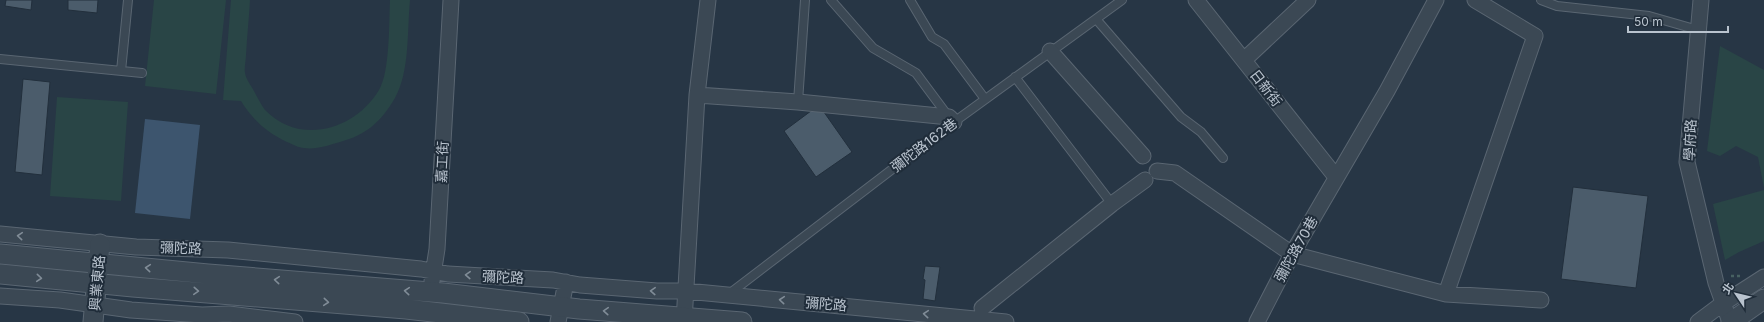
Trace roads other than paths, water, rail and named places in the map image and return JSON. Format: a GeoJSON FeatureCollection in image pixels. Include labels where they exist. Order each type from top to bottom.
{"type":"FeatureCollection","features":[{"type":"Feature","properties":{"kind":"street","name":"嘉工街"},"geometry":{"type":"LineString","coordinates":[[421,316],[434,272],[437,249],[451,0]]}},
{"type":"Feature","properties":{"kind":"street"},"geometry":{"type":"LineString","coordinates":[[684,320],[698,95],[708,0]]}},
{"type":"Feature","properties":{"kind":"street","name":"日新街"},"geometry":{"type":"LineString","coordinates":[[1196,0],[1336,177]]}},
{"type":"Feature","properties":{"kind":"street"},"geometry":{"type":"LineString","coordinates":[[1244,60],[1308,0]]}},
{"type":"Feature","properties":{"kind":"street","name":"彌陀路70巷"},"geometry":{"type":"LineString","coordinates":[[1258,322],[1292,254],[1387,91],[1436,0]]}},
{"type":"Feature","properties":{"kind":"street"},"geometry":{"type":"LineString","coordinates":[[1446,294],[1535,36],[1475,0]]}},
{"type":"Feature","properties":{"kind":"street","name":"學府路"},"geometry":{"type":"LineString","coordinates":[[1701,0],[1687,162],[1722,304],[1730,322]]}},
{"type":"Feature","properties":{"kind":"street"},"geometry":{"type":"LineString","coordinates":[[1050,51],[1143,156]]}},
{"type":"Feature","properties":{"kind":"street"},"geometry":{"type":"LineString","coordinates":[[698,95],[798,102],[952,120]]}},
{"type":"Feature","properties":{"kind":"street"},"geometry":{"type":"LineString","coordinates":[[981,316],[1112,204],[1151,176],[1174,173],[1292,254],[1446,294],[1541,300]]}},
{"type":"Feature","properties":{"kind":"street","name":"彌陀路"},"geometry":{"type":"LineString","coordinates":[[0,234],[100,244],[220,250],[421,269],[448,274],[553,280],[580,285],[657,291],[686,291],[981,316],[1006,322]]}},
{"type":"Feature","properties":{"kind":"street","name":"興業東路"},"geometry":{"type":"LineString","coordinates":[[94,313],[100,244]]}},
{"type":"Feature","properties":{"kind":"street"},"geometry":{"type":"LineString","coordinates":[[215,318],[220,250]]}},
{"type":"Feature","properties":{"kind":"street","name":"彌陀路"},"geometry":{"type":"LineString","coordinates":[[0,254],[429,292],[559,314],[742,322]]}},
{"type":"Feature","properties":{"kind":"street"},"geometry":{"type":"LineString","coordinates":[[0,274],[97,284],[216,293],[421,316],[519,322]]}},
{"type":"Feature","properties":{"kind":"street"},"geometry":{"type":"LineString","coordinates":[[1698,322],[1722,304],[1764,277]]}},
{"type":"Feature","properties":{"kind":"street"},"geometry":{"type":"LineString","coordinates":[[559,314],[566,282]]}},
{"type":"Feature","properties":{"kind":"street"},"geometry":{"type":"LineString","coordinates":[[0,296],[60,300],[94,313],[131,310],[202,315],[215,318],[230,314],[295,322]]}},
{"type":"Feature","properties":{"kind":"street"},"geometry":{"type":"LineString","coordinates":[[1730,322],[1764,299]]}},
{"type":"Feature","properties":{"kind":"lane"},"geometry":{"type":"LineString","coordinates":[[121,71],[128,0]]}},
{"type":"Feature","properties":{"kind":"lane"},"geometry":{"type":"LineString","coordinates":[[798,102],[805,0]]}},
{"type":"Feature","properties":{"kind":"lane"},"geometry":{"type":"LineString","coordinates":[[831,0],[873,48],[916,73],[952,120]]}},
{"type":"Feature","properties":{"kind":"lane"},"geometry":{"type":"LineString","coordinates":[[910,0],[932,37],[944,44],[985,99]]}},
{"type":"Feature","properties":{"kind":"lane","name":"彌陀路162巷"},"geometry":{"type":"LineString","coordinates":[[728,295],[952,120],[985,99],[1122,0]]}},
{"type":"Feature","properties":{"kind":"lane"},"geometry":{"type":"LineString","coordinates":[[1542,0],[1557,6],[1649,16],[1698,30]]}},
{"type":"Feature","properties":{"kind":"lane"},"geometry":{"type":"LineString","coordinates":[[1096,18],[1181,117],[1201,132],[1223,158]]}},
{"type":"Feature","properties":{"kind":"lane"},"geometry":{"type":"LineString","coordinates":[[0,59],[142,73]]}},
{"type":"Feature","properties":{"kind":"lane"},"geometry":{"type":"LineString","coordinates":[[1015,77],[1112,204]]}},
{"type":"Feature","properties":{"kind":"water"},"geometry":{"type":"Polygon","coordinates":[[[145,119],[200,125],[190,219],[135,213],[145,119]]]}}]}
